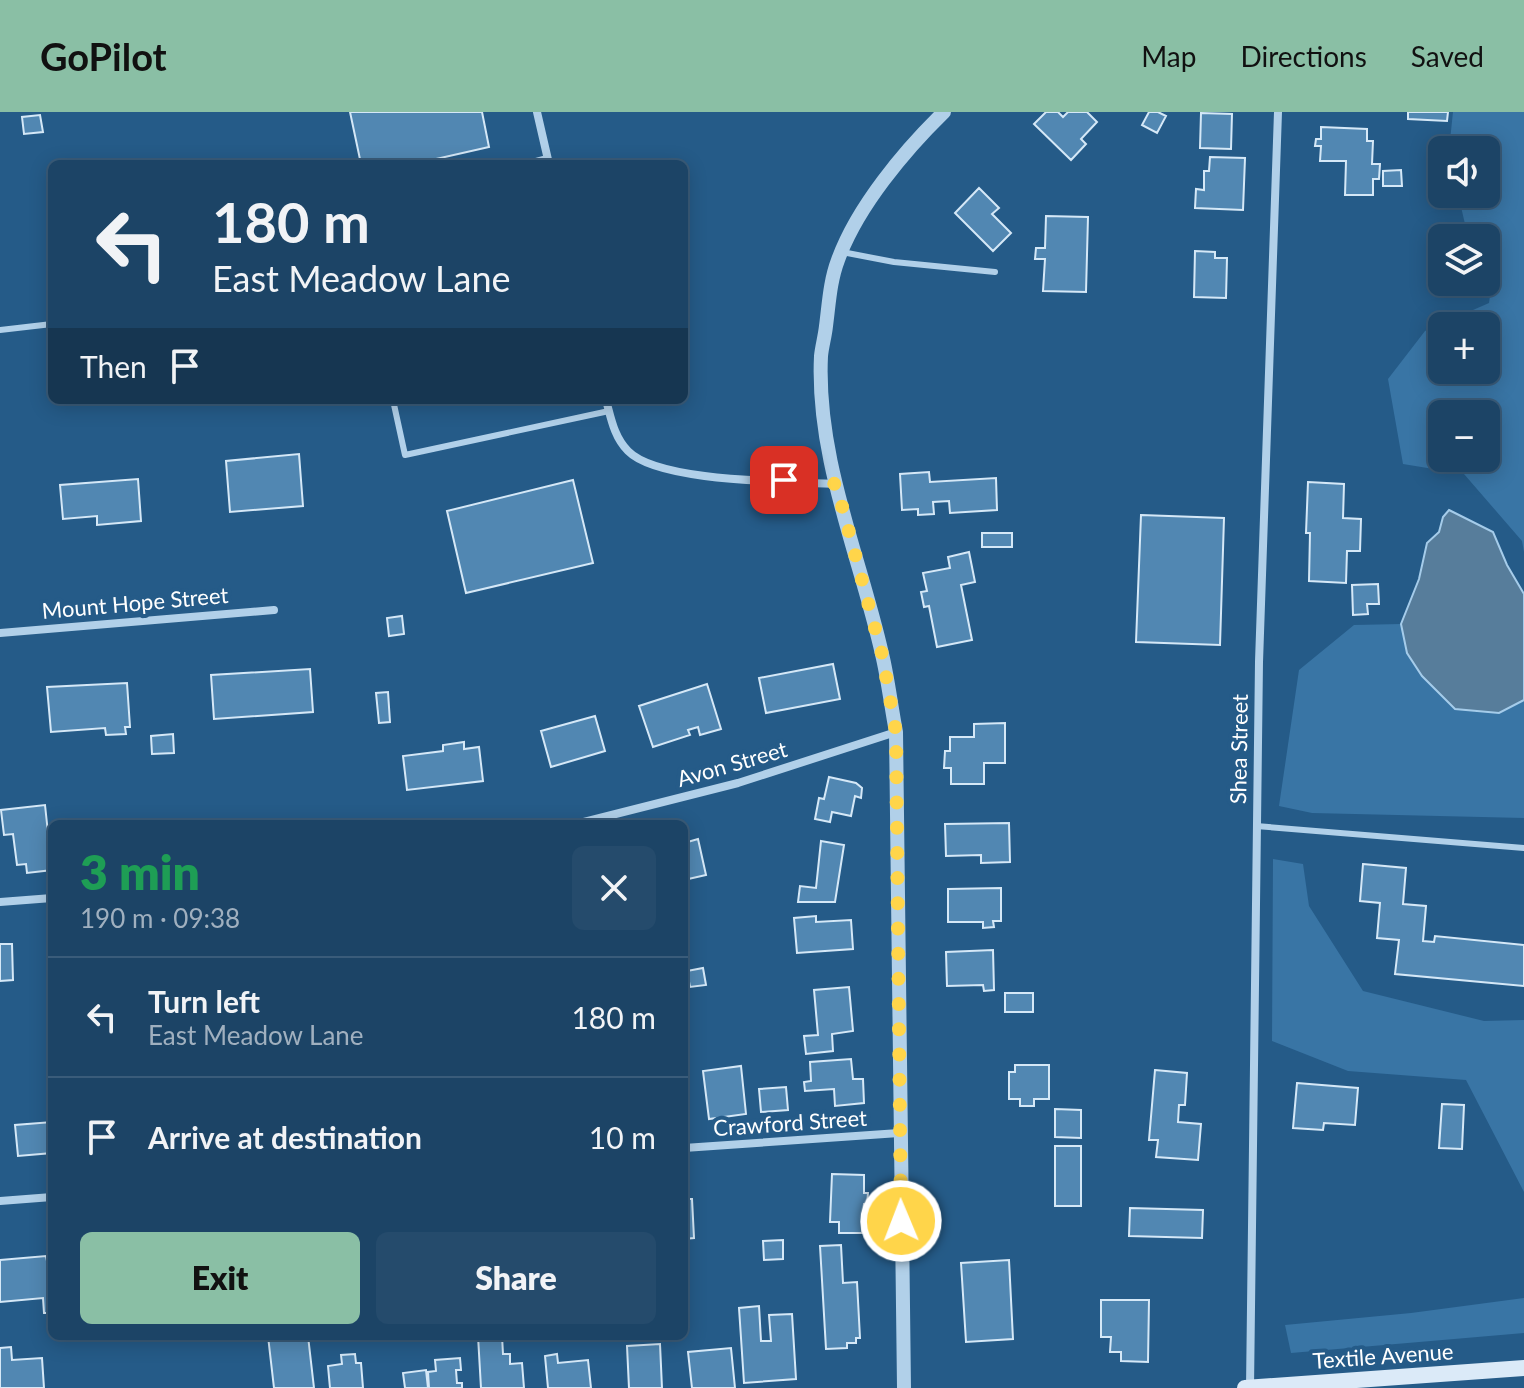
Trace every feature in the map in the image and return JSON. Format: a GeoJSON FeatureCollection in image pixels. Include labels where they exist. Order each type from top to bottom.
{"type":"FeatureCollection","features":[{"type":"Feature","properties":{"kind":"main road","name":"Textile Avenue"},"geometry":{"type":"LineString","coordinates":[[1248,1388],[1524,1368]]}},
{"type":"Feature","properties":{"kind":"street"},"geometry":{"type":"LineString","coordinates":[[537,112],[548,160]]}},
{"type":"Feature","properties":{"kind":"street"},"geometry":{"type":"LineString","coordinates":[[904,1388],[896,732],[882,654],[836,484],[823,410],[821,354],[829,296],[842,252],[872,197],[892,169],[916,139],[944,112]]}},
{"type":"Feature","properties":{"kind":"street","name":"Shea Street"},"geometry":{"type":"LineString","coordinates":[[1248,1388],[1256,826],[1278,112]]}},
{"type":"Feature","properties":{"kind":"street"},"geometry":{"type":"LineString","coordinates":[[607,404],[614,430],[627,451],[655,466],[716,477],[836,484]]}},
{"type":"Feature","properties":{"kind":"street","name":"Mount Hope Street"},"geometry":{"type":"LineString","coordinates":[[0,633],[274,610]]}},
{"type":"Feature","properties":{"kind":"street","name":"Avon Street"},"geometry":{"type":"LineString","coordinates":[[592,820],[738,783],[896,732]]}},
{"type":"Feature","properties":{"kind":"street"},"geometry":{"type":"LineString","coordinates":[[0,902],[48,898]]}},
{"type":"Feature","properties":{"kind":"street","name":"Crawford Street"},"geometry":{"type":"LineString","coordinates":[[688,1148],[899,1133]]}},
{"type":"Feature","properties":{"kind":"street"},"geometry":{"type":"LineString","coordinates":[[0,1201],[48,1197]]}},
{"type":"Feature","properties":{"kind":"lane"},"geometry":{"type":"LineString","coordinates":[[842,252],[894,262],[995,272]]}},
{"type":"Feature","properties":{"kind":"lane"},"geometry":{"type":"LineString","coordinates":[[0,330],[48,324]]}},
{"type":"Feature","properties":{"kind":"lane"},"geometry":{"type":"LineString","coordinates":[[394,404],[405,455],[609,411]]}},
{"type":"Feature","properties":{"kind":"lane"},"geometry":{"type":"LineString","coordinates":[[1256,826],[1524,848]]}},
{"type":"Feature","properties":{"kind":"shaded area"},"geometry":{"type":"Polygon","coordinates":[[[1453,112],[1524,112],[1524,552],[1522,541],[1464,474],[1452,472],[1500,472],[1500,400],[1428,400],[1428,468],[1403,464],[1388,379],[1425,331],[1428,330],[1428,384],[1500,384],[1500,312],[1468,312],[1489,303],[1490,296],[1500,296],[1500,224],[1465,224],[1461,208],[1500,208],[1500,136],[1450,136],[1453,112]]]}},
{"type":"Feature","properties":{"kind":"shaded area"},"geometry":{"type":"Polygon","coordinates":[[[1449,510],[1493,532],[1524,594],[1524,700],[1499,713],[1455,709],[1422,676],[1407,653],[1401,624],[1419,579],[1427,543],[1439,532],[1443,517],[1449,510]]]}},
{"type":"Feature","properties":{"kind":"shaded area"},"geometry":{"type":"Polygon","coordinates":[[[1401,624],[1407,653],[1422,676],[1499,713],[1524,701],[1524,818],[1312,813],[1279,806],[1299,670],[1354,625],[1401,624]]]}},
{"type":"Feature","properties":{"kind":"shaded area"},"geometry":{"type":"Polygon","coordinates":[[[1273,859],[1303,864],[1309,906],[1363,991],[1484,1021],[1524,1020],[1524,1192],[1466,1080],[1348,1071],[1272,1041],[1273,859]]]}},
{"type":"Feature","properties":{"kind":"shaded area"},"geometry":{"type":"Polygon","coordinates":[[[1524,1298],[1524,1333],[1291,1353],[1285,1325],[1411,1313],[1524,1298]]]}},
{"type":"Feature","properties":{"kind":"building"},"geometry":{"type":"Polygon","coordinates":[[[350,112],[482,112],[489,147],[432,160],[360,160],[350,112]]]}},
{"type":"Feature","properties":{"kind":"building"},"geometry":{"type":"Polygon","coordinates":[[[1046,112],[1058,112],[1063,117],[1068,112],[1087,112],[1097,122],[1081,139],[1086,144],[1071,160],[1034,124],[1046,112]]]}},
{"type":"Feature","properties":{"kind":"building"},"geometry":{"type":"Polygon","coordinates":[[[1149,112],[1166,116],[1157,133],[1142,125],[1149,112]]]}},
{"type":"Feature","properties":{"kind":"building"},"geometry":{"type":"Polygon","coordinates":[[[1408,112],[1448,112],[1447,121],[1408,119],[1408,112]]]}},
{"type":"Feature","properties":{"kind":"building"},"geometry":{"type":"Polygon","coordinates":[[[1201,113],[1232,114],[1231,149],[1200,148],[1201,113]]]}},
{"type":"Feature","properties":{"kind":"building"},"geometry":{"type":"Polygon","coordinates":[[[40,115],[43,132],[24,134],[22,117],[40,115]]]}},
{"type":"Feature","properties":{"kind":"building"},"geometry":{"type":"Polygon","coordinates":[[[1321,127],[1367,129],[1367,141],[1373,141],[1372,164],[1380,164],[1379,179],[1373,179],[1373,195],[1345,195],[1346,161],[1320,161],[1321,146],[1315,146],[1316,139],[1321,139],[1321,127]]]}},
{"type":"Feature","properties":{"kind":"building"},"geometry":{"type":"Polygon","coordinates":[[[1210,157],[1245,158],[1243,210],[1195,208],[1196,189],[1204,190],[1204,171],[1209,171],[1210,157]]]}},
{"type":"Feature","properties":{"kind":"building"},"geometry":{"type":"Polygon","coordinates":[[[1401,170],[1402,186],[1383,186],[1383,171],[1401,170]]]}},
{"type":"Feature","properties":{"kind":"building"},"geometry":{"type":"Polygon","coordinates":[[[979,188],[999,208],[992,214],[1011,233],[993,251],[955,213],[979,188]]]}},
{"type":"Feature","properties":{"kind":"building"},"geometry":{"type":"Polygon","coordinates":[[[1046,216],[1088,217],[1086,292],[1043,291],[1045,259],[1035,259],[1036,248],[1045,248],[1046,216]]]}},
{"type":"Feature","properties":{"kind":"building"},"geometry":{"type":"Polygon","coordinates":[[[1195,251],[1215,252],[1215,258],[1227,258],[1226,298],[1194,297],[1195,251]]]}},
{"type":"Feature","properties":{"kind":"building"},"geometry":{"type":"Polygon","coordinates":[[[299,454],[303,506],[230,512],[226,461],[299,454]]]}},
{"type":"Feature","properties":{"kind":"building"},"geometry":{"type":"Polygon","coordinates":[[[929,472],[930,482],[996,478],[997,510],[950,513],[949,501],[933,502],[934,514],[918,515],[918,509],[902,510],[900,474],[929,472]]]}},
{"type":"Feature","properties":{"kind":"building"},"geometry":{"type":"Polygon","coordinates":[[[138,479],[141,521],[97,525],[97,516],[63,519],[60,485],[138,479]]]}},
{"type":"Feature","properties":{"kind":"building"},"geometry":{"type":"Polygon","coordinates":[[[573,480],[593,563],[466,593],[447,511],[573,480]]]}},
{"type":"Feature","properties":{"kind":"building"},"geometry":{"type":"Polygon","coordinates":[[[1308,482],[1344,484],[1343,518],[1361,519],[1360,551],[1347,551],[1346,583],[1309,581],[1310,533],[1306,533],[1308,482]]]}},
{"type":"Feature","properties":{"kind":"building"},"geometry":{"type":"Polygon","coordinates":[[[1141,515],[1224,518],[1220,645],[1136,642],[1141,515]]]}},
{"type":"Feature","properties":{"kind":"building"},"geometry":{"type":"Polygon","coordinates":[[[982,533],[1012,533],[1012,547],[982,547],[982,533]]]}},
{"type":"Feature","properties":{"kind":"building"},"geometry":{"type":"Polygon","coordinates":[[[969,552],[975,582],[961,585],[972,640],[937,647],[929,606],[924,607],[921,592],[927,591],[923,573],[950,568],[948,557],[969,552]]]}},
{"type":"Feature","properties":{"kind":"building"},"geometry":{"type":"Polygon","coordinates":[[[1378,584],[1379,604],[1367,604],[1368,614],[1353,615],[1352,585],[1378,584]]]}},
{"type":"Feature","properties":{"kind":"building"},"geometry":{"type":"Polygon","coordinates":[[[402,616],[404,634],[389,636],[387,618],[402,616]]]}},
{"type":"Feature","properties":{"kind":"building"},"geometry":{"type":"Polygon","coordinates":[[[833,664],[840,699],[766,713],[759,678],[833,664]]]}},
{"type":"Feature","properties":{"kind":"building"},"geometry":{"type":"Polygon","coordinates":[[[310,669],[313,712],[214,719],[211,675],[310,669]]]}},
{"type":"Feature","properties":{"kind":"building"},"geometry":{"type":"Polygon","coordinates":[[[127,683],[130,727],[125,727],[126,734],[106,735],[105,728],[51,732],[47,687],[127,683]]]}},
{"type":"Feature","properties":{"kind":"building"},"geometry":{"type":"Polygon","coordinates":[[[707,684],[721,729],[700,735],[698,727],[688,730],[690,735],[653,747],[639,706],[707,684]]]}},
{"type":"Feature","properties":{"kind":"building"},"geometry":{"type":"Polygon","coordinates":[[[388,692],[390,722],[379,723],[376,693],[388,692]]]}},
{"type":"Feature","properties":{"kind":"building"},"geometry":{"type":"Polygon","coordinates":[[[595,716],[605,751],[551,767],[541,731],[595,716]]]}},
{"type":"Feature","properties":{"kind":"building"},"geometry":{"type":"Polygon","coordinates":[[[1005,723],[1005,763],[984,763],[984,784],[951,784],[951,768],[944,768],[945,751],[950,751],[950,737],[974,737],[974,724],[1005,723]]]}},
{"type":"Feature","properties":{"kind":"building"},"geometry":{"type":"Polygon","coordinates":[[[173,734],[174,753],[152,754],[151,736],[173,734]]]}},
{"type":"Feature","properties":{"kind":"building"},"geometry":{"type":"Polygon","coordinates":[[[464,742],[464,749],[479,747],[483,781],[407,790],[403,756],[443,751],[443,745],[464,742]]]}},
{"type":"Feature","properties":{"kind":"building"},"geometry":{"type":"Polygon","coordinates":[[[829,777],[856,783],[862,788],[861,798],[855,796],[851,816],[832,812],[830,822],[815,819],[819,798],[824,799],[829,777]]]}},
{"type":"Feature","properties":{"kind":"building"},"geometry":{"type":"Polygon","coordinates":[[[45,805],[48,870],[27,873],[26,864],[17,865],[13,834],[4,835],[1,810],[45,805]]]}},
{"type":"Feature","properties":{"kind":"building"},"geometry":{"type":"Polygon","coordinates":[[[1009,823],[1010,862],[981,863],[981,855],[946,856],[945,824],[1009,823]]]}},
{"type":"Feature","properties":{"kind":"building"},"geometry":{"type":"Polygon","coordinates":[[[698,839],[706,875],[688,879],[688,842],[698,839]]]}},
{"type":"Feature","properties":{"kind":"building"},"geometry":{"type":"Polygon","coordinates":[[[821,841],[844,845],[835,902],[798,902],[800,886],[816,888],[821,841]]]}},
{"type":"Feature","properties":{"kind":"building"},"geometry":{"type":"Polygon","coordinates":[[[1363,864],[1406,868],[1403,904],[1426,906],[1423,941],[1434,942],[1435,936],[1524,945],[1524,986],[1395,974],[1399,940],[1377,938],[1380,903],[1360,901],[1363,864]]]}},
{"type":"Feature","properties":{"kind":"building"},"geometry":{"type":"Polygon","coordinates":[[[1001,888],[1001,921],[993,921],[994,927],[983,928],[983,922],[948,922],[948,889],[1001,888]]]}},
{"type":"Feature","properties":{"kind":"building"},"geometry":{"type":"Polygon","coordinates":[[[816,916],[816,922],[851,920],[853,949],[797,953],[794,918],[816,916]]]}},
{"type":"Feature","properties":{"kind":"building"},"geometry":{"type":"Polygon","coordinates":[[[0,944],[12,944],[13,980],[0,981],[0,944]]]}},
{"type":"Feature","properties":{"kind":"building"},"geometry":{"type":"Polygon","coordinates":[[[993,950],[994,990],[984,991],[983,985],[947,986],[946,952],[993,950]]]}},
{"type":"Feature","properties":{"kind":"building"},"geometry":{"type":"Polygon","coordinates":[[[703,968],[706,985],[690,987],[688,971],[703,968]]]}},
{"type":"Feature","properties":{"kind":"building"},"geometry":{"type":"Polygon","coordinates":[[[849,987],[853,1031],[832,1034],[833,1051],[806,1054],[804,1036],[818,1035],[814,990],[849,987]]]}},
{"type":"Feature","properties":{"kind":"building"},"geometry":{"type":"Polygon","coordinates":[[[1005,993],[1033,993],[1033,1012],[1005,1012],[1005,993]]]}},
{"type":"Feature","properties":{"kind":"building"},"geometry":{"type":"Polygon","coordinates":[[[851,1059],[853,1079],[863,1079],[864,1103],[835,1106],[834,1089],[805,1091],[804,1082],[811,1081],[810,1062],[851,1059]]]}},
{"type":"Feature","properties":{"kind":"building"},"geometry":{"type":"Polygon","coordinates":[[[1015,1065],[1049,1065],[1049,1099],[1034,1099],[1034,1106],[1020,1106],[1020,1099],[1009,1099],[1009,1072],[1015,1072],[1015,1065]]]}},
{"type":"Feature","properties":{"kind":"building"},"geometry":{"type":"Polygon","coordinates":[[[741,1066],[746,1114],[709,1119],[703,1071],[741,1066]]]}},
{"type":"Feature","properties":{"kind":"building"},"geometry":{"type":"Polygon","coordinates":[[[1155,1070],[1187,1073],[1185,1105],[1179,1105],[1178,1122],[1201,1124],[1198,1160],[1156,1157],[1158,1140],[1149,1140],[1155,1070]]]}},
{"type":"Feature","properties":{"kind":"building"},"geometry":{"type":"Polygon","coordinates":[[[1297,1083],[1358,1088],[1355,1125],[1324,1123],[1323,1130],[1293,1128],[1297,1083]]]}},
{"type":"Feature","properties":{"kind":"building"},"geometry":{"type":"Polygon","coordinates":[[[786,1087],[788,1110],[761,1112],[759,1089],[786,1087]]]}},
{"type":"Feature","properties":{"kind":"building"},"geometry":{"type":"Polygon","coordinates":[[[1442,1104],[1464,1105],[1462,1149],[1439,1148],[1442,1104]]]}},
{"type":"Feature","properties":{"kind":"building"},"geometry":{"type":"Polygon","coordinates":[[[1055,1109],[1081,1110],[1081,1138],[1055,1137],[1055,1109]]]}},
{"type":"Feature","properties":{"kind":"building"},"geometry":{"type":"Polygon","coordinates":[[[48,1122],[48,1153],[18,1156],[15,1125],[48,1122]]]}},
{"type":"Feature","properties":{"kind":"building"},"geometry":{"type":"Polygon","coordinates":[[[1055,1146],[1081,1146],[1081,1206],[1055,1206],[1055,1146]]]}},
{"type":"Feature","properties":{"kind":"building"},"geometry":{"type":"Polygon","coordinates":[[[832,1174],[864,1175],[864,1193],[868,1193],[862,1233],[839,1233],[839,1222],[830,1222],[832,1174]]]}},
{"type":"Feature","properties":{"kind":"building"},"geometry":{"type":"Polygon","coordinates":[[[688,1199],[692,1199],[694,1238],[688,1239],[688,1199]]]}},
{"type":"Feature","properties":{"kind":"building"},"geometry":{"type":"Polygon","coordinates":[[[1130,1208],[1203,1210],[1202,1238],[1129,1236],[1130,1208]]]}},
{"type":"Feature","properties":{"kind":"building"},"geometry":{"type":"Polygon","coordinates":[[[783,1240],[783,1259],[764,1260],[763,1241],[783,1240]]]}},
{"type":"Feature","properties":{"kind":"building"},"geometry":{"type":"Polygon","coordinates":[[[841,1245],[843,1283],[857,1282],[860,1338],[856,1338],[856,1343],[847,1343],[847,1348],[826,1349],[820,1246],[841,1245]]]}},
{"type":"Feature","properties":{"kind":"building"},"geometry":{"type":"Polygon","coordinates":[[[46,1256],[48,1313],[44,1313],[43,1298],[0,1302],[0,1260],[46,1256]]]}},
{"type":"Feature","properties":{"kind":"building"},"geometry":{"type":"Polygon","coordinates":[[[1009,1260],[1013,1339],[966,1342],[961,1263],[1009,1260]]]}},
{"type":"Feature","properties":{"kind":"building"},"geometry":{"type":"Polygon","coordinates":[[[1101,1300],[1149,1300],[1148,1362],[1121,1361],[1121,1352],[1110,1352],[1111,1337],[1101,1337],[1101,1300]]]}},
{"type":"Feature","properties":{"kind":"building"},"geometry":{"type":"Polygon","coordinates":[[[759,1306],[761,1341],[771,1341],[769,1315],[792,1314],[796,1379],[744,1383],[739,1308],[759,1306]]]}},
{"type":"Feature","properties":{"kind":"building"},"geometry":{"type":"Polygon","coordinates":[[[268,1340],[308,1340],[314,1388],[274,1388],[268,1340]]]}},
{"type":"Feature","properties":{"kind":"building"},"geometry":{"type":"Polygon","coordinates":[[[478,1340],[502,1340],[503,1354],[510,1354],[510,1364],[522,1363],[524,1388],[481,1388],[478,1340]]]}},
{"type":"Feature","properties":{"kind":"building"},"geometry":{"type":"Polygon","coordinates":[[[660,1344],[662,1388],[629,1388],[627,1346],[660,1344]]]}},
{"type":"Feature","properties":{"kind":"building"},"geometry":{"type":"Polygon","coordinates":[[[11,1347],[12,1360],[42,1358],[44,1388],[0,1388],[0,1348],[11,1347]]]}},
{"type":"Feature","properties":{"kind":"building"},"geometry":{"type":"Polygon","coordinates":[[[731,1348],[735,1388],[692,1388],[688,1352],[731,1348]]]}},
{"type":"Feature","properties":{"kind":"building"},"geometry":{"type":"Polygon","coordinates":[[[355,1354],[356,1363],[361,1363],[363,1388],[330,1388],[328,1366],[342,1364],[341,1355],[355,1354]]]}},
{"type":"Feature","properties":{"kind":"building"},"geometry":{"type":"Polygon","coordinates":[[[557,1354],[558,1363],[588,1360],[591,1388],[548,1388],[545,1356],[557,1354]]]}},
{"type":"Feature","properties":{"kind":"building"},"geometry":{"type":"Polygon","coordinates":[[[460,1358],[461,1370],[456,1370],[457,1383],[462,1383],[462,1388],[429,1388],[428,1372],[436,1371],[435,1360],[460,1358]]]}},
{"type":"Feature","properties":{"kind":"building"},"geometry":{"type":"Polygon","coordinates":[[[426,1370],[428,1388],[405,1388],[403,1373],[426,1370]]]}},
{"type":"Feature","properties":{"kind":"route"},"geometry":{"type":"LineString","coordinates":[[784,480],[836,484],[882,654],[896,732],[901,1221]]}}]}
